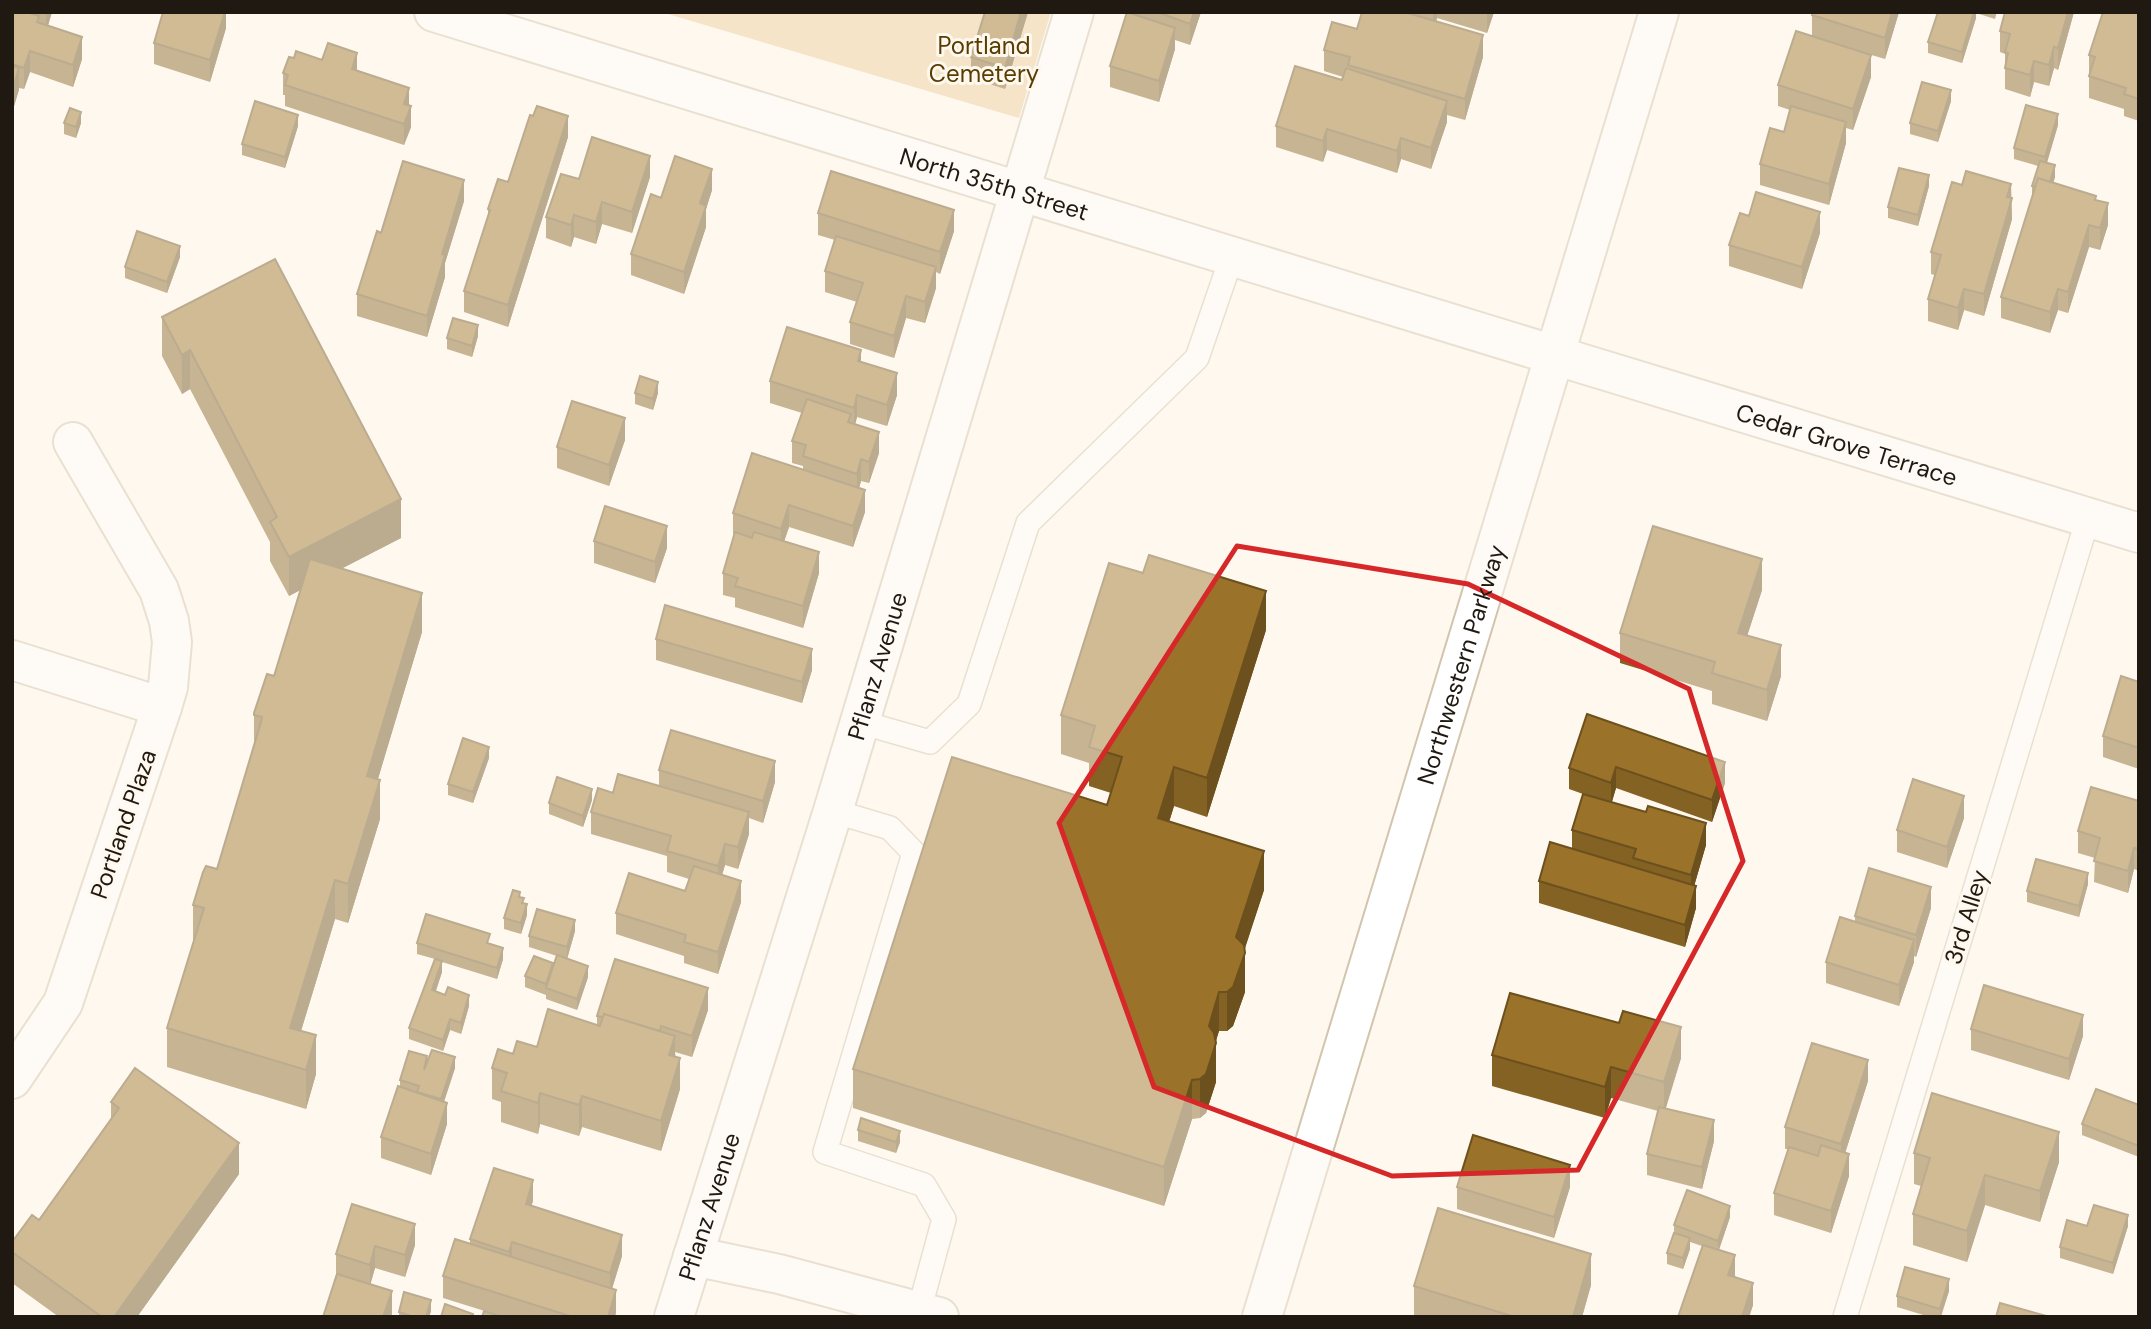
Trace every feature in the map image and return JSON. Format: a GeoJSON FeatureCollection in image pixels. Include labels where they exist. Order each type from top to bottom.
{"type":"FeatureCollection","features":[{"type":"Feature","properties":{"kind":"street","name":"North 35th Street"},"geometry":{"type":"LineString","coordinates":[[434,12],[1554,355]]}},
{"type":"Feature","properties":{"kind":"street","name":"Pflanz Avenue"},"geometry":{"type":"LineString","coordinates":[[674,1317],[833,811],[1074,12]]}},
{"type":"Feature","properties":{"kind":"street","name":"Northwestern Parkway"},"geometry":{"type":"LineString","coordinates":[[1262,1317],[1659,12]]}},
{"type":"Feature","properties":{"kind":"street","name":"Cedar Grove Terrace"},"geometry":{"type":"LineString","coordinates":[[1554,355],[2139,533]]}},
{"type":"Feature","properties":{"kind":"street","name":"Portland Plaza"},"geometry":{"type":"LineString","coordinates":[[12,1079],[63,1003],[168,687],[172,642],[159,590],[73,442]]}},
{"type":"Feature","properties":{"kind":"street"},"geometry":{"type":"LineString","coordinates":[[12,660],[162,707]]}},
{"type":"Feature","properties":{"kind":"street"},"geometry":{"type":"LineString","coordinates":[[693,1256],[779,1274],[929,1314]]}},
{"type":"Feature","properties":{"kind":"lane"},"geometry":{"type":"LineString","coordinates":[[860,722],[930,742],[969,704],[1028,523],[1197,358],[1232,256]]}},
{"type":"Feature","properties":{"kind":"lane","name":"3rd Alley"},"geometry":{"type":"LineString","coordinates":[[1845,1317],[2088,518]]}},
{"type":"Feature","properties":{"kind":"lane"},"geometry":{"type":"LineString","coordinates":[[833,811],[890,828],[914,853],[825,1152],[924,1185],[944,1219],[929,1314]]}},
{"type":"Feature","properties":{"kind":"highlighted area"},"geometry":{"type":"Polygon","coordinates":[[[1237,546],[1468,584],[1689,689],[1743,861],[1578,1170],[1392,1176],[1154,1087],[1059,823],[1237,546]]]}},
{"type":"Feature","properties":{"kind":"green space","name":"Portland Cemetery"},"geometry":{"type":"Polygon","coordinates":[[[661,12],[1051,12],[1019,118],[661,12]]]}},
{"type":"Feature","properties":{"kind":"building"},"geometry":{"type":"Polygon","coordinates":[[[12,12],[27,12],[39,16],[37,22],[82,37],[73,65],[30,51],[24,68],[12,64],[12,12]]]}},
{"type":"Feature","properties":{"kind":"building"},"geometry":{"type":"Polygon","coordinates":[[[163,12],[225,12],[210,60],[154,43],[163,12]]]}},
{"type":"Feature","properties":{"kind":"building"},"geometry":{"type":"Polygon","coordinates":[[[985,12],[1021,12],[1005,68],[971,57],[985,12]]]}},
{"type":"Feature","properties":{"kind":"building"},"geometry":{"type":"Polygon","coordinates":[[[1127,12],[1175,28],[1159,81],[1110,66],[1127,12]]]}},
{"type":"Feature","properties":{"kind":"building"},"geometry":{"type":"Polygon","coordinates":[[[1157,12],[1194,12],[1190,24],[1157,12]]]}},
{"type":"Feature","properties":{"kind":"building"},"geometry":{"type":"Polygon","coordinates":[[[1362,12],[1404,12],[1483,35],[1465,99],[1348,65],[1350,57],[1324,50],[1332,22],[1357,29],[1362,12]]]}},
{"type":"Feature","properties":{"kind":"building"},"geometry":{"type":"Polygon","coordinates":[[[1813,12],[1892,12],[1885,38],[1812,15],[1813,12]]]}},
{"type":"Feature","properties":{"kind":"building"},"geometry":{"type":"Polygon","coordinates":[[[1938,12],[1974,12],[1962,52],[1928,42],[1938,12]]]}},
{"type":"Feature","properties":{"kind":"building"},"geometry":{"type":"Polygon","coordinates":[[[2005,12],[2068,12],[2058,48],[2054,47],[2049,65],[2034,61],[2030,75],[2005,68],[2008,53],[2005,52],[2010,34],[2000,31],[2005,12]]]}},
{"type":"Feature","properties":{"kind":"building"},"geometry":{"type":"Polygon","coordinates":[[[2103,12],[2139,12],[2139,99],[2124,94],[2126,88],[2089,76],[2095,57],[2089,55],[2103,12]]]}},
{"type":"Feature","properties":{"kind":"building"},"geometry":{"type":"Polygon","coordinates":[[[1796,31],[1871,55],[1853,109],[1778,85],[1796,31]]]}},
{"type":"Feature","properties":{"kind":"building"},"geometry":{"type":"Polygon","coordinates":[[[328,43],[357,53],[352,69],[409,88],[404,104],[411,106],[404,124],[285,85],[288,75],[283,73],[289,57],[294,58],[296,51],[322,60],[328,43]]]}},
{"type":"Feature","properties":{"kind":"building"},"geometry":{"type":"Polygon","coordinates":[[[12,66],[19,68],[12,91],[12,66]]]}},
{"type":"Feature","properties":{"kind":"building"},"geometry":{"type":"Polygon","coordinates":[[[1295,66],[1342,80],[1346,68],[1447,101],[1431,148],[1401,138],[1397,151],[1327,129],[1323,141],[1276,126],[1295,66]]]}},
{"type":"Feature","properties":{"kind":"building"},"geometry":{"type":"Polygon","coordinates":[[[1922,82],[1951,90],[1938,131],[1910,123],[1922,82]]]}},
{"type":"Feature","properties":{"kind":"building"},"geometry":{"type":"Polygon","coordinates":[[[255,101],[298,115],[285,157],[242,144],[255,101]]]}},
{"type":"Feature","properties":{"kind":"building"},"geometry":{"type":"Polygon","coordinates":[[[2026,105],[2058,114],[2045,157],[2014,148],[2026,105]]]}},
{"type":"Feature","properties":{"kind":"building"},"geometry":{"type":"Polygon","coordinates":[[[537,106],[568,116],[508,305],[464,291],[498,179],[508,182],[530,115],[533,116],[537,106]]]}},
{"type":"Feature","properties":{"kind":"building"},"geometry":{"type":"Polygon","coordinates":[[[1791,106],[1846,122],[1829,184],[1760,164],[1770,128],[1784,132],[1791,106]]]}},
{"type":"Feature","properties":{"kind":"building"},"geometry":{"type":"Polygon","coordinates":[[[70,108],[81,112],[76,127],[64,123],[70,108]]]}},
{"type":"Feature","properties":{"kind":"building"},"geometry":{"type":"Polygon","coordinates":[[[592,137],[650,156],[632,212],[602,202],[596,222],[574,215],[571,225],[546,217],[561,174],[579,179],[592,137]]]}},
{"type":"Feature","properties":{"kind":"building"},"geometry":{"type":"Polygon","coordinates":[[[675,156],[712,169],[700,203],[706,206],[684,272],[631,254],[651,194],[661,198],[675,156]]]}},
{"type":"Feature","properties":{"kind":"building"},"geometry":{"type":"Polygon","coordinates":[[[403,161],[464,180],[427,316],[357,294],[377,231],[381,233],[403,161]]]}},
{"type":"Feature","properties":{"kind":"building"},"geometry":{"type":"Polygon","coordinates":[[[2040,161],[2055,165],[2050,182],[2038,178],[2035,187],[2032,186],[2040,161]]]}},
{"type":"Feature","properties":{"kind":"building"},"geometry":{"type":"Polygon","coordinates":[[[1899,168],[1929,175],[1918,215],[1888,207],[1899,168]]]}},
{"type":"Feature","properties":{"kind":"building"},"geometry":{"type":"Polygon","coordinates":[[[831,171],[954,210],[940,252],[818,213],[831,171]]]}},
{"type":"Feature","properties":{"kind":"building"},"geometry":{"type":"Polygon","coordinates":[[[1966,171],[2011,184],[2007,197],[2012,198],[1984,294],[1964,289],[1958,308],[1928,299],[1941,255],[1931,252],[1952,182],[1962,185],[1966,171]]]}},
{"type":"Feature","properties":{"kind":"building"},"geometry":{"type":"Polygon","coordinates":[[[2038,178],[2096,196],[2095,200],[2108,203],[2100,228],[2089,225],[2068,292],[2058,289],[2050,312],[2001,297],[2038,178]]]}},
{"type":"Feature","properties":{"kind":"building"},"geometry":{"type":"Polygon","coordinates":[[[1756,192],[1820,212],[1802,267],[1729,245],[1740,213],[1749,216],[1756,192]]]}},
{"type":"Feature","properties":{"kind":"building"},"geometry":{"type":"Polygon","coordinates":[[[137,231],[180,246],[167,282],[125,267],[137,231]]]}},
{"type":"Feature","properties":{"kind":"building"},"geometry":{"type":"Polygon","coordinates":[[[836,236],[936,267],[925,302],[906,296],[894,336],[850,322],[863,283],[825,271],[836,236]]]}},
{"type":"Feature","properties":{"kind":"building"},"geometry":{"type":"Polygon","coordinates":[[[275,259],[401,499],[289,557],[270,522],[277,517],[190,350],[182,355],[162,317],[275,259]]]}},
{"type":"Feature","properties":{"kind":"building"},"geometry":{"type":"Polygon","coordinates":[[[453,318],[478,325],[472,346],[447,338],[453,318]]]}},
{"type":"Feature","properties":{"kind":"building"},"geometry":{"type":"Polygon","coordinates":[[[787,327],[861,350],[858,361],[897,373],[887,405],[857,395],[854,408],[770,381],[787,327]]]}},
{"type":"Feature","properties":{"kind":"building"},"geometry":{"type":"Polygon","coordinates":[[[640,376],[658,382],[653,399],[635,393],[640,376]]]}},
{"type":"Feature","properties":{"kind":"building"},"geometry":{"type":"Polygon","coordinates":[[[807,399],[851,414],[848,422],[879,432],[869,462],[861,459],[857,474],[803,456],[806,445],[792,441],[807,399]]]}},
{"type":"Feature","properties":{"kind":"building"},"geometry":{"type":"Polygon","coordinates":[[[572,401],[625,418],[609,465],[557,447],[572,401]]]}},
{"type":"Feature","properties":{"kind":"building"},"geometry":{"type":"Polygon","coordinates":[[[752,453],[865,490],[853,526],[789,505],[781,529],[733,513],[752,453]]]}},
{"type":"Feature","properties":{"kind":"building"},"geometry":{"type":"Polygon","coordinates":[[[605,506],[667,526],[655,562],[594,541],[605,506]]]}},
{"type":"Feature","properties":{"kind":"building"},"geometry":{"type":"Polygon","coordinates":[[[1653,526],[1762,559],[1738,633],[1781,645],[1767,690],[1712,673],[1715,662],[1620,633],[1653,526]]]}},
{"type":"Feature","properties":{"kind":"building"},"geometry":{"type":"Polygon","coordinates":[[[735,532],[752,538],[754,532],[819,552],[803,606],[735,586],[738,578],[723,573],[735,532]]]}},
{"type":"Feature","properties":{"kind":"building"},"geometry":{"type":"Polygon","coordinates":[[[1149,555],[1266,591],[1207,778],[1174,767],[1158,818],[1264,851],[1236,937],[1244,945],[1245,953],[1233,987],[1227,992],[1219,992],[1209,1026],[1216,1043],[1206,1074],[1200,1079],[1192,1080],[1164,1167],[853,1069],[952,757],[1107,805],[1122,757],[1089,747],[1095,726],[1061,715],[1109,563],[1143,573],[1149,555]]]}},
{"type":"Feature","properties":{"kind":"building"},"geometry":{"type":"Polygon","coordinates":[[[310,559],[422,593],[367,776],[380,780],[348,884],[335,880],[290,1028],[316,1035],[306,1070],[167,1028],[204,908],[193,905],[203,872],[206,866],[217,869],[261,722],[262,717],[254,713],[267,674],[274,676],[310,559]]]}},
{"type":"Feature","properties":{"kind":"building"},"geometry":{"type":"Polygon","coordinates":[[[665,605],[812,649],[802,682],[656,639],[665,605]]]}},
{"type":"Feature","properties":{"kind":"building"},"geometry":{"type":"Polygon","coordinates":[[[2121,676],[2139,682],[2139,748],[2103,736],[2121,676]]]}},
{"type":"Feature","properties":{"kind":"building"},"geometry":{"type":"Polygon","coordinates":[[[1587,714],[1725,762],[1712,800],[1616,767],[1611,783],[1569,768],[1587,714]]]}},
{"type":"Feature","properties":{"kind":"building"},"geometry":{"type":"Polygon","coordinates":[[[671,730],[775,761],[763,801],[659,770],[671,730]]]}},
{"type":"Feature","properties":{"kind":"building"},"geometry":{"type":"Polygon","coordinates":[[[463,738],[489,747],[473,792],[448,784],[463,738]]]}},
{"type":"Feature","properties":{"kind":"building"},"geometry":{"type":"Polygon","coordinates":[[[618,774],[749,812],[738,847],[725,844],[718,866],[667,851],[671,836],[591,812],[598,788],[613,793],[618,774]]]}},
{"type":"Feature","properties":{"kind":"building"},"geometry":{"type":"Polygon","coordinates":[[[557,777],[592,789],[583,816],[549,803],[557,777]]]}},
{"type":"Feature","properties":{"kind":"building"},"geometry":{"type":"Polygon","coordinates":[[[1913,779],[1964,796],[1947,847],[1897,830],[1913,779]]]}},
{"type":"Feature","properties":{"kind":"building"},"geometry":{"type":"Polygon","coordinates":[[[2091,787],[2139,801],[2139,849],[2134,848],[2128,871],[2094,861],[2100,838],[2078,831],[2091,787]]]}},
{"type":"Feature","properties":{"kind":"building"},"geometry":{"type":"Polygon","coordinates":[[[1583,794],[1646,812],[1648,806],[1706,823],[1691,875],[1633,858],[1636,849],[1572,830],[1583,794]]]}},
{"type":"Feature","properties":{"kind":"building"},"geometry":{"type":"Polygon","coordinates":[[[1550,842],[1696,886],[1685,925],[1539,881],[1550,842]]]}},
{"type":"Feature","properties":{"kind":"building"},"geometry":{"type":"Polygon","coordinates":[[[2036,859],[2088,873],[2079,906],[2027,891],[2036,859]]]}},
{"type":"Feature","properties":{"kind":"building"},"geometry":{"type":"Polygon","coordinates":[[[694,866],[741,881],[718,952],[684,942],[686,935],[616,913],[629,873],[685,891],[694,866]]]}},
{"type":"Feature","properties":{"kind":"building"},"geometry":{"type":"Polygon","coordinates":[[[1869,868],[1931,887],[1916,935],[1855,916],[1869,868]]]}},
{"type":"Feature","properties":{"kind":"building"},"geometry":{"type":"Polygon","coordinates":[[[513,890],[520,892],[519,897],[524,898],[522,903],[527,904],[521,923],[504,918],[513,890]]]}},
{"type":"Feature","properties":{"kind":"building"},"geometry":{"type":"Polygon","coordinates":[[[537,909],[575,920],[567,947],[529,936],[537,909]]]}},
{"type":"Feature","properties":{"kind":"building"},"geometry":{"type":"Polygon","coordinates":[[[426,914],[490,934],[487,943],[503,948],[497,968],[417,943],[426,914]]]}},
{"type":"Feature","properties":{"kind":"building"},"geometry":{"type":"Polygon","coordinates":[[[1840,917],[1914,940],[1899,985],[1826,962],[1840,917]]]}},
{"type":"Feature","properties":{"kind":"building"},"geometry":{"type":"Polygon","coordinates":[[[557,955],[588,966],[577,999],[546,988],[557,955]]]}},
{"type":"Feature","properties":{"kind":"building"},"geometry":{"type":"Polygon","coordinates":[[[534,956],[553,963],[546,984],[525,976],[534,956]]]}},
{"type":"Feature","properties":{"kind":"building"},"geometry":{"type":"Polygon","coordinates":[[[435,959],[442,961],[432,990],[445,995],[448,987],[469,995],[461,1023],[450,1019],[443,1040],[409,1028],[435,959]]]}},
{"type":"Feature","properties":{"kind":"building"},"geometry":{"type":"Polygon","coordinates":[[[615,959],[708,988],[692,1036],[661,1026],[660,1031],[604,1014],[603,1017],[597,1016],[615,959]]]}},
{"type":"Feature","properties":{"kind":"building"},"geometry":{"type":"Polygon","coordinates":[[[1984,985],[2083,1015],[2069,1059],[1971,1029],[1984,985]]]}},
{"type":"Feature","properties":{"kind":"building"},"geometry":{"type":"Polygon","coordinates":[[[1510,993],[1619,1023],[1623,1011],[1681,1027],[1664,1082],[1611,1067],[1605,1087],[1492,1055],[1510,993]]]}},
{"type":"Feature","properties":{"kind":"building"},"geometry":{"type":"Polygon","coordinates":[[[548,1009],[600,1026],[604,1014],[675,1036],[669,1055],[680,1058],[661,1121],[582,1096],[579,1105],[540,1093],[538,1103],[501,1091],[507,1073],[492,1068],[498,1049],[513,1054],[517,1041],[537,1047],[548,1009]]]}},
{"type":"Feature","properties":{"kind":"building"},"geometry":{"type":"Polygon","coordinates":[[[1812,1043],[1868,1060],[1841,1144],[1785,1127],[1812,1043]]]}},
{"type":"Feature","properties":{"kind":"building"},"geometry":{"type":"Polygon","coordinates":[[[432,1050],[455,1057],[441,1099],[417,1092],[419,1086],[400,1080],[409,1051],[427,1056],[424,1070],[432,1050]]]}},
{"type":"Feature","properties":{"kind":"building"},"geometry":{"type":"Polygon","coordinates":[[[135,1068],[239,1143],[114,1317],[102,1317],[12,1252],[12,1242],[32,1215],[39,1220],[119,1108],[111,1102],[135,1068]]]}},
{"type":"Feature","properties":{"kind":"building"},"geometry":{"type":"Polygon","coordinates":[[[398,1086],[447,1103],[431,1154],[381,1137],[398,1086]]]}},
{"type":"Feature","properties":{"kind":"building"},"geometry":{"type":"Polygon","coordinates":[[[2096,1089],[2139,1105],[2139,1146],[2082,1124],[2096,1089]]]}},
{"type":"Feature","properties":{"kind":"building"},"geometry":{"type":"Polygon","coordinates":[[[1932,1093],[2059,1132],[2040,1191],[1985,1175],[1967,1231],[1913,1214],[1930,1158],[1914,1153],[1932,1093]]]}},
{"type":"Feature","properties":{"kind":"building"},"geometry":{"type":"Polygon","coordinates":[[[1659,1107],[1714,1120],[1702,1167],[1647,1154],[1659,1107]]]}},
{"type":"Feature","properties":{"kind":"building"},"geometry":{"type":"Polygon","coordinates":[[[861,1118],[900,1131],[896,1142],[858,1130],[861,1118]]]}},
{"type":"Feature","properties":{"kind":"building"},"geometry":{"type":"Polygon","coordinates":[[[1473,1135],[1570,1165],[1554,1217],[1457,1187],[1473,1135]]]}},
{"type":"Feature","properties":{"kind":"building"},"geometry":{"type":"Polygon","coordinates":[[[1821,1145],[1849,1154],[1831,1211],[1774,1193],[1789,1147],[1818,1156],[1821,1145]]]}},
{"type":"Feature","properties":{"kind":"building"},"geometry":{"type":"Polygon","coordinates":[[[494,1168],[533,1180],[526,1204],[622,1235],[610,1273],[512,1242],[509,1252],[470,1239],[494,1168]]]}},
{"type":"Feature","properties":{"kind":"building"},"geometry":{"type":"Polygon","coordinates":[[[1687,1190],[1730,1206],[1718,1241],[1674,1225],[1687,1190]]]}},
{"type":"Feature","properties":{"kind":"building"},"geometry":{"type":"Polygon","coordinates":[[[352,1204],[415,1224],[405,1255],[375,1246],[370,1265],[336,1254],[352,1204]]]}},
{"type":"Feature","properties":{"kind":"building"},"geometry":{"type":"Polygon","coordinates":[[[2094,1205],[2128,1215],[2113,1263],[2060,1247],[2067,1220],[2087,1226],[2094,1205]]]}},
{"type":"Feature","properties":{"kind":"building"},"geometry":{"type":"Polygon","coordinates":[[[1438,1208],[1591,1254],[1573,1317],[1515,1317],[1414,1286],[1438,1208]]]}},
{"type":"Feature","properties":{"kind":"building"},"geometry":{"type":"Polygon","coordinates":[[[1674,1233],[1690,1238],[1683,1258],[1667,1253],[1674,1233]]]}},
{"type":"Feature","properties":{"kind":"building"},"geometry":{"type":"Polygon","coordinates":[[[455,1239],[616,1290],[608,1317],[573,1317],[443,1276],[455,1239]]]}},
{"type":"Feature","properties":{"kind":"building"},"geometry":{"type":"Polygon","coordinates":[[[1703,1245],[1735,1255],[1728,1275],[1753,1283],[1742,1317],[1678,1317],[1703,1245]]]}},
{"type":"Feature","properties":{"kind":"building"},"geometry":{"type":"Polygon","coordinates":[[[1905,1267],[1949,1279],[1940,1309],[1897,1296],[1905,1267]]]}},
{"type":"Feature","properties":{"kind":"building"},"geometry":{"type":"Polygon","coordinates":[[[337,1274],[392,1291],[383,1317],[323,1317],[337,1274]]]}},
{"type":"Feature","properties":{"kind":"building"},"geometry":{"type":"Polygon","coordinates":[[[404,1292],[431,1300],[426,1317],[414,1317],[399,1312],[404,1292]]]}},
{"type":"Feature","properties":{"kind":"building"},"geometry":{"type":"Polygon","coordinates":[[[2000,1303],[2050,1317],[1996,1317],[2000,1303]]]}},
{"type":"Feature","properties":{"kind":"building"},"geometry":{"type":"Polygon","coordinates":[[[445,1304],[473,1314],[472,1317],[441,1317],[445,1304]]]}},
{"type":"Feature","properties":{"kind":"building"},"geometry":{"type":"Polygon","coordinates":[[[484,1311],[502,1317],[482,1317],[484,1311]]]}}]}
